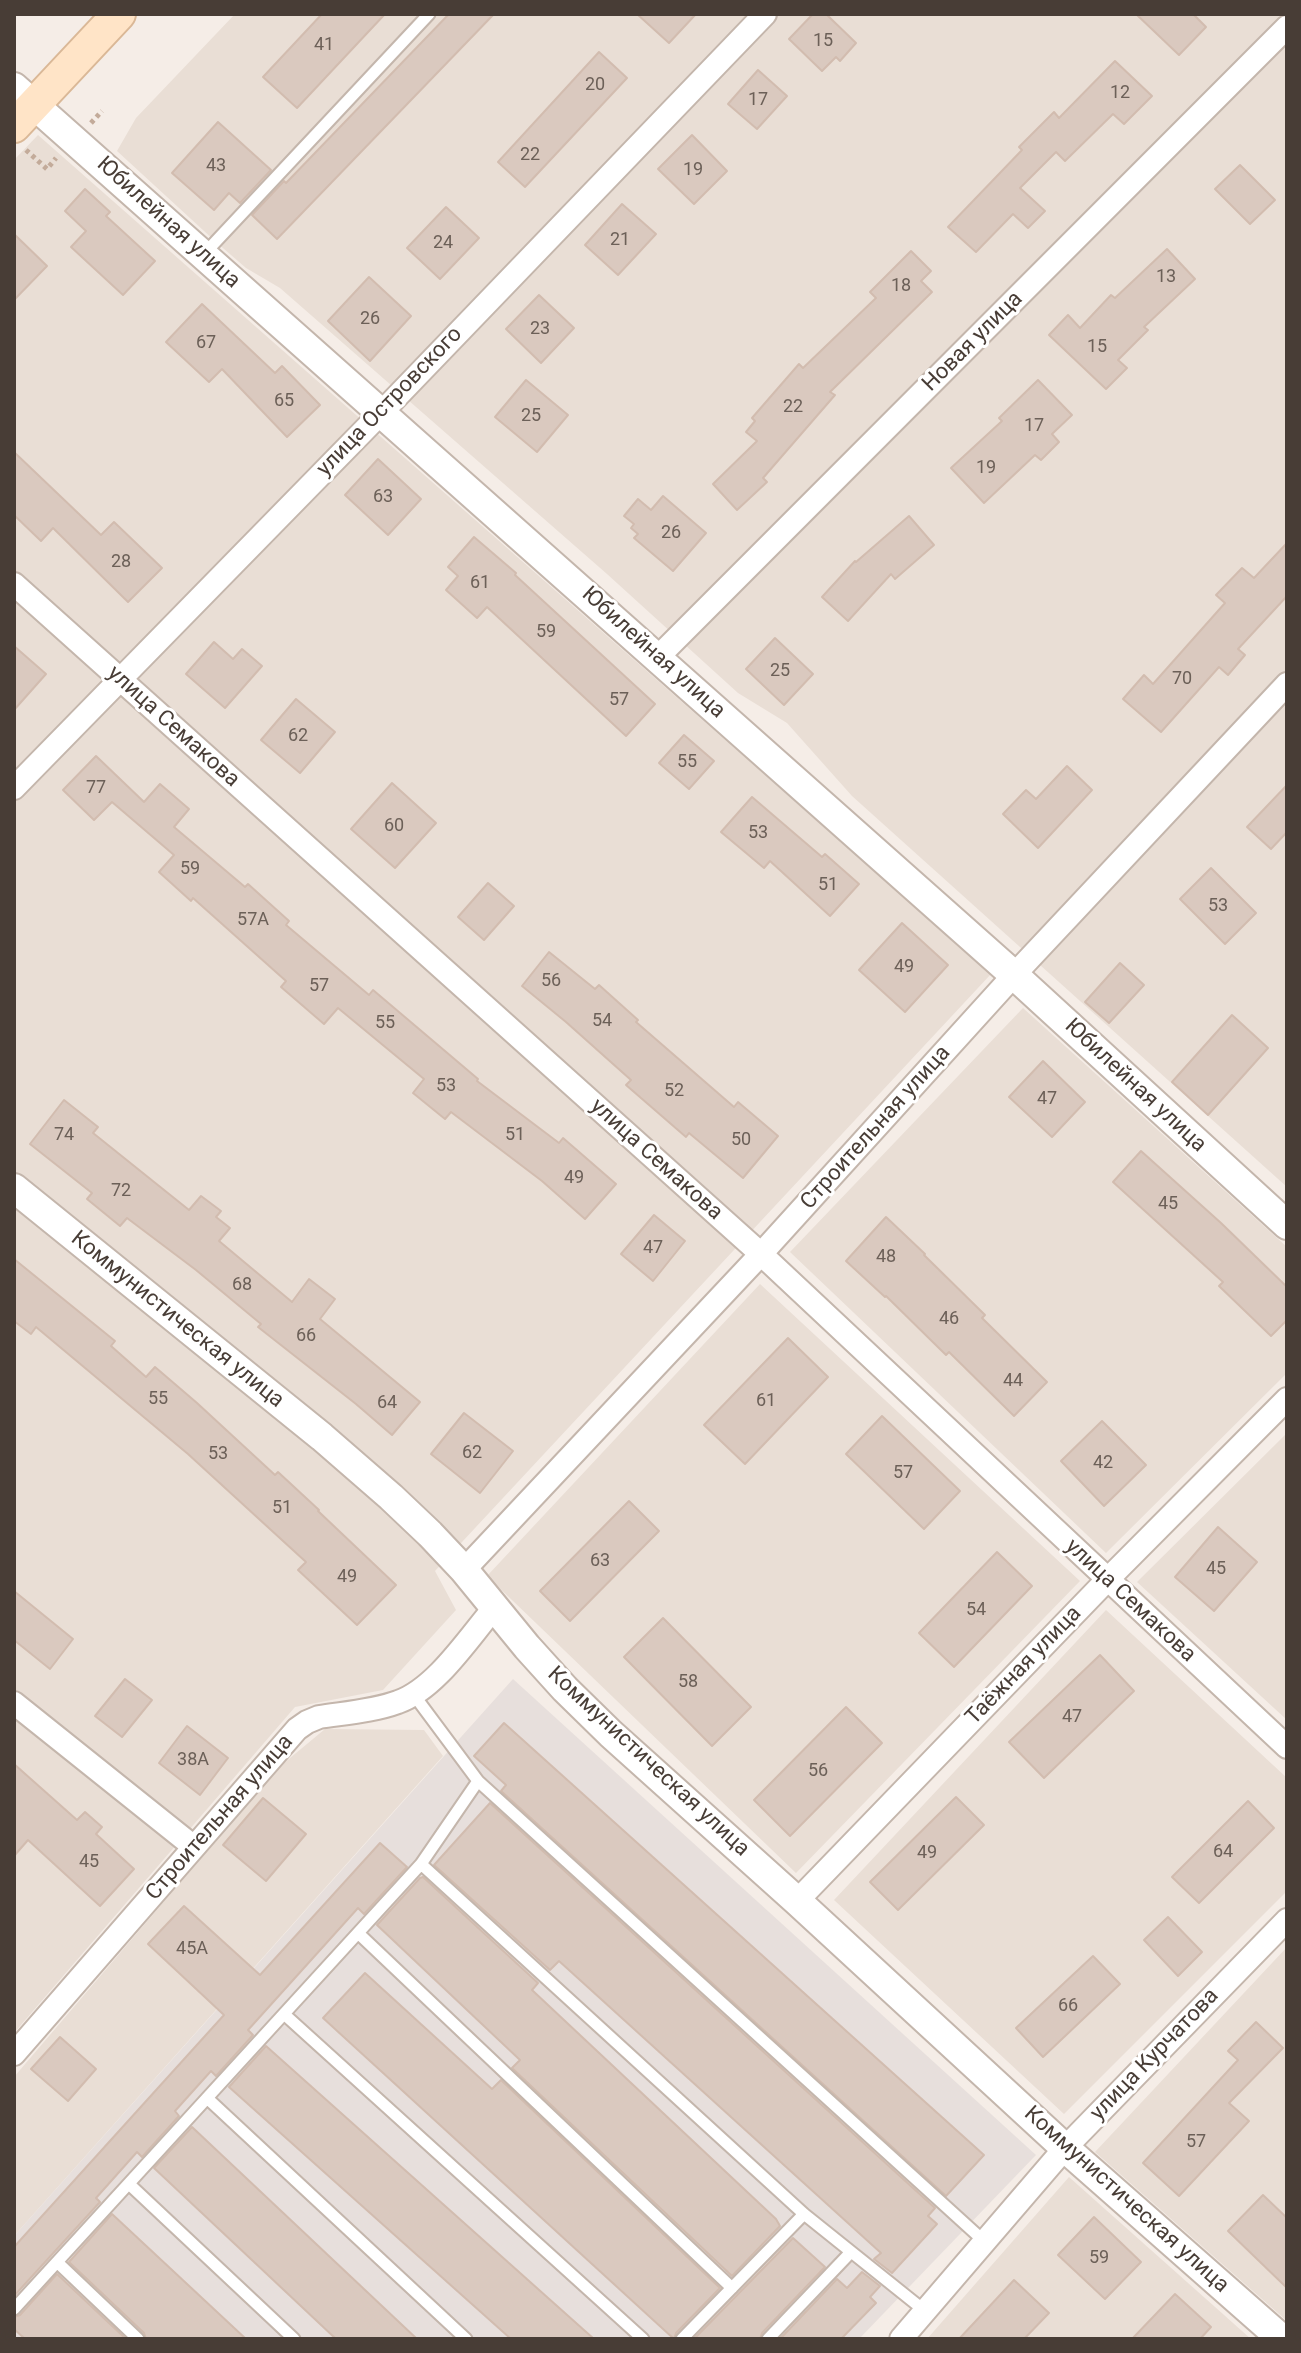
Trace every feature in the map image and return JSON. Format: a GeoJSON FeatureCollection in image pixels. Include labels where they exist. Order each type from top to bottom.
{"type":"FeatureCollection","features":[{"type":"Feature","properties":{"kind":"main road"},"geometry":{"type":"LineString","coordinates":[[21,106],[119,14]]}},
{"type":"Feature","properties":{"kind":"street","name":"улица Островского"},"geometry":{"type":"LineString","coordinates":[[14,788],[765,14]]}},
{"type":"Feature","properties":{"kind":"street","name":"Новая улица"},"geometry":{"type":"LineString","coordinates":[[658,657],[1287,27]]}},
{"type":"Feature","properties":{"kind":"street","name":"Юбилейная улица"},"geometry":{"type":"LineString","coordinates":[[21,106],[203,255],[382,412],[1014,975],[1287,1225]]}},
{"type":"Feature","properties":{"kind":"street","name":"улица Семакова"},"geometry":{"type":"LineString","coordinates":[[14,584],[761,1254],[1287,1747]]}},
{"type":"Feature","properties":{"kind":"street","name":"Строительная улица"},"geometry":{"type":"LineString","coordinates":[[464,1570],[761,1254],[1014,975],[1287,684]]}},
{"type":"Feature","properties":{"kind":"street","name":"Коммунистическая улица"},"geometry":{"type":"LineString","coordinates":[[14,1188],[322,1437],[430,1534],[556,1678],[611,1734],[1065,2148],[1282,2339]]}},
{"type":"Feature","properties":{"kind":"street","name":"Таёжная улица"},"geometry":{"type":"LineString","coordinates":[[797,1901],[1287,1399]]}},
{"type":"Feature","properties":{"kind":"street","name":"Строительная улица"},"geometry":{"type":"LineString","coordinates":[[14,2054],[297,1729],[319,1717],[397,1703],[414,1695],[430,1684],[495,1607]]}},
{"type":"Feature","properties":{"kind":"street"},"geometry":{"type":"LineString","coordinates":[[14,1703],[194,1847]]}},
{"type":"Feature","properties":{"kind":"street","name":"улица Курчатова"},"geometry":{"type":"LineString","coordinates":[[901,2339],[1065,2148],[1287,1920]]}},
{"type":"Feature","properties":{"kind":"lane"},"geometry":{"type":"LineString","coordinates":[[203,255],[429,14]]}},
{"type":"Feature","properties":{"kind":"lane"},"geometry":{"type":"LineString","coordinates":[[414,1695],[478,1781],[985,2242]]}},
{"type":"Feature","properties":{"kind":"lane"},"geometry":{"type":"LineString","coordinates":[[14,2309],[421,1864],[478,1781]]}},
{"type":"Feature","properties":{"kind":"lane"},"geometry":{"type":"LineString","coordinates":[[421,1864],[804,2214],[925,2311]]}},
{"type":"Feature","properties":{"kind":"lane"},"geometry":{"type":"LineString","coordinates":[[358,1933],[732,2288]]}},
{"type":"Feature","properties":{"kind":"lane"},"geometry":{"type":"LineString","coordinates":[[284,2014],[643,2339]]}},
{"type":"Feature","properties":{"kind":"lane"},"geometry":{"type":"LineString","coordinates":[[207,2098],[466,2339]]}},
{"type":"Feature","properties":{"kind":"lane"},"geometry":{"type":"LineString","coordinates":[[129,2184],[294,2339]]}},
{"type":"Feature","properties":{"kind":"lane"},"geometry":{"type":"LineString","coordinates":[[682,2339],[804,2214]]}},
{"type":"Feature","properties":{"kind":"lane"},"geometry":{"type":"LineString","coordinates":[[768,2339],[851,2252]]}},
{"type":"Feature","properties":{"kind":"lane"},"geometry":{"type":"LineString","coordinates":[[57,2262],[138,2339]]}},
{"type":"Feature","properties":{"kind":"shaded area"},"geometry":{"type":"Polygon","coordinates":[[[235,14],[449,14],[277,239],[494,14],[1287,14],[1287,1187],[852,796],[787,723],[738,693],[280,288],[246,268],[117,151],[136,118],[235,14]]]}},
{"type":"Feature","properties":{"kind":"shaded area"},"geometry":{"type":"Polygon","coordinates":[[[38,135],[991,974],[435,1571],[456,1610],[383,1690],[295,1707],[14,2033],[14,160],[38,135]]]}},
{"type":"Feature","properties":{"kind":"shaded area"},"geometry":{"type":"Polygon","coordinates":[[[1023,1008],[1287,1247],[1287,1373],[1106,1553],[790,1252],[1023,1008]]]}},
{"type":"Feature","properties":{"kind":"shaded area"},"geometry":{"type":"Polygon","coordinates":[[[760,1284],[1080,1581],[796,1873],[487,1576],[760,1284]]]}},
{"type":"Feature","properties":{"kind":"shaded area"},"geometry":{"type":"Polygon","coordinates":[[[1287,1433],[1287,1720],[1137,1582],[1287,1433]]]}},
{"type":"Feature","properties":{"kind":"shaded area"},"geometry":{"type":"Polygon","coordinates":[[[1106,1610],[1287,1778],[1287,1891],[1064,2114],[834,1900],[1106,1610]]]}},
{"type":"Feature","properties":{"kind":"shaded area"},"geometry":{"type":"Polygon","coordinates":[[[513,1679],[1036,2155],[859,2339],[14,2339],[14,2236],[513,1679]]]}},
{"type":"Feature","properties":{"kind":"shaded area"},"geometry":{"type":"Polygon","coordinates":[[[325,1729],[424,1730],[443,1756],[14,2236],[14,2077],[278,1768],[325,1729]]]}},
{"type":"Feature","properties":{"kind":"shaded area"},"geometry":{"type":"Polygon","coordinates":[[[1287,1947],[1287,2321],[1095,2152],[1287,1947]]]}},
{"type":"Feature","properties":{"kind":"shaded area"},"geometry":{"type":"Polygon","coordinates":[[[1069,2177],[1251,2339],[927,2339],[1069,2177]]]}},
{"type":"Feature","properties":{"kind":"building"},"geometry":{"type":"Polygon","coordinates":[[[322,14],[385,14],[297,108],[263,77],[322,14]]]}},
{"type":"Feature","properties":{"kind":"building"},"geometry":{"type":"Polygon","coordinates":[[[449,14],[494,14],[277,239],[252,215],[449,14]]]}},
{"type":"Feature","properties":{"kind":"building"},"geometry":{"type":"Polygon","coordinates":[[[637,14],[696,14],[669,43],[637,14]]]}},
{"type":"Feature","properties":{"kind":"building"},"geometry":{"type":"Polygon","coordinates":[[[813,14],[826,14],[856,43],[840,61],[836,57],[822,71],[789,39],[813,14]]]}},
{"type":"Feature","properties":{"kind":"building"},"geometry":{"type":"Polygon","coordinates":[[[1136,14],[1193,14],[1206,27],[1179,55],[1136,14]]]}},
{"type":"Feature","properties":{"kind":"building"},"geometry":{"type":"Polygon","coordinates":[[[599,52],[627,78],[525,187],[498,162],[599,52]]]}},
{"type":"Feature","properties":{"kind":"building"},"geometry":{"type":"Polygon","coordinates":[[[1115,61],[1152,96],[1124,124],[1113,114],[1065,161],[1056,152],[1020,188],[1045,211],[1028,228],[1013,214],[976,252],[948,227],[1054,112],[1059,118],[1115,61]]]}},
{"type":"Feature","properties":{"kind":"building"},"geometry":{"type":"Polygon","coordinates":[[[758,70],[787,96],[757,129],[728,104],[758,70]]]}},
{"type":"Feature","properties":{"kind":"building"},"geometry":{"type":"Polygon","coordinates":[[[218,122],[271,170],[240,203],[229,193],[214,210],[172,173],[218,122]]]}},
{"type":"Feature","properties":{"kind":"building"},"geometry":{"type":"Polygon","coordinates":[[[692,135],[727,171],[694,204],[658,169],[692,135]]]}},
{"type":"Feature","properties":{"kind":"building"},"geometry":{"type":"Polygon","coordinates":[[[1240,165],[1275,200],[1250,224],[1215,189],[1240,165]]]}},
{"type":"Feature","properties":{"kind":"building"},"geometry":{"type":"Polygon","coordinates":[[[85,189],[110,212],[106,216],[155,261],[123,295],[71,247],[86,231],[65,211],[85,189]]]}},
{"type":"Feature","properties":{"kind":"building"},"geometry":{"type":"Polygon","coordinates":[[[622,204],[656,234],[618,275],[585,245],[622,204]]]}},
{"type":"Feature","properties":{"kind":"building"},"geometry":{"type":"Polygon","coordinates":[[[446,207],[479,238],[440,279],[407,248],[446,207]]]}},
{"type":"Feature","properties":{"kind":"building"},"geometry":{"type":"Polygon","coordinates":[[[14,234],[47,266],[14,300],[14,234]]]}},
{"type":"Feature","properties":{"kind":"building"},"geometry":{"type":"Polygon","coordinates":[[[1167,249],[1195,279],[1144,327],[1148,330],[1118,360],[1127,368],[1106,389],[1049,335],[1068,315],[1080,328],[1111,295],[1115,298],[1167,249]]]}},
{"type":"Feature","properties":{"kind":"building"},"geometry":{"type":"Polygon","coordinates":[[[911,251],[931,271],[921,281],[932,292],[830,392],[835,395],[763,478],[767,482],[737,510],[713,484],[757,441],[746,432],[755,421],[752,418],[799,364],[803,368],[876,298],[870,292],[911,251]]]}},
{"type":"Feature","properties":{"kind":"building"},"geometry":{"type":"Polygon","coordinates":[[[369,277],[411,316],[370,361],[328,321],[369,277]]]}},
{"type":"Feature","properties":{"kind":"building"},"geometry":{"type":"Polygon","coordinates":[[[539,295],[574,328],[541,363],[506,329],[539,295]]]}},
{"type":"Feature","properties":{"kind":"building"},"geometry":{"type":"Polygon","coordinates":[[[202,304],[275,373],[282,366],[320,405],[287,437],[222,369],[209,382],[166,342],[202,304]]]}},
{"type":"Feature","properties":{"kind":"building"},"geometry":{"type":"Polygon","coordinates":[[[526,380],[568,415],[537,452],[495,417],[526,380]]]}},
{"type":"Feature","properties":{"kind":"building"},"geometry":{"type":"Polygon","coordinates":[[[1038,380],[1072,415],[1052,434],[1059,442],[1041,460],[1035,455],[984,503],[951,468],[1002,421],[999,418],[1038,380]]]}},
{"type":"Feature","properties":{"kind":"building"},"geometry":{"type":"Polygon","coordinates":[[[14,452],[101,535],[114,522],[162,568],[128,602],[53,528],[41,541],[14,515],[14,452]]]}},
{"type":"Feature","properties":{"kind":"building"},"geometry":{"type":"Polygon","coordinates":[[[378,459],[421,499],[388,535],[345,495],[378,459]]]}},
{"type":"Feature","properties":{"kind":"building"},"geometry":{"type":"Polygon","coordinates":[[[663,496],[706,533],[673,571],[634,538],[638,534],[631,528],[634,524],[624,516],[638,499],[651,510],[663,496]]]}},
{"type":"Feature","properties":{"kind":"building"},"geometry":{"type":"Polygon","coordinates":[[[909,516],[934,545],[895,579],[891,574],[848,621],[822,597],[855,561],[909,516]]]}},
{"type":"Feature","properties":{"kind":"building"},"geometry":{"type":"Polygon","coordinates":[[[474,537],[655,704],[626,736],[487,607],[477,618],[446,590],[458,576],[448,567],[474,537]]]}},
{"type":"Feature","properties":{"kind":"building"},"geometry":{"type":"Polygon","coordinates":[[[1287,543],[1287,596],[1238,649],[1245,655],[1228,675],[1219,667],[1161,732],[1123,699],[1144,675],[1153,684],[1225,603],[1216,595],[1242,568],[1254,578],[1287,543]]]}},
{"type":"Feature","properties":{"kind":"building"},"geometry":{"type":"Polygon","coordinates":[[[775,638],[813,674],[784,705],[746,669],[775,638]]]}},
{"type":"Feature","properties":{"kind":"building"},"geometry":{"type":"Polygon","coordinates":[[[214,642],[233,659],[242,649],[262,666],[225,708],[186,674],[214,642]]]}},
{"type":"Feature","properties":{"kind":"building"},"geometry":{"type":"Polygon","coordinates":[[[14,646],[46,674],[14,710],[14,646]]]}},
{"type":"Feature","properties":{"kind":"building"},"geometry":{"type":"Polygon","coordinates":[[[296,699],[335,732],[300,773],[261,740],[296,699]]]}},
{"type":"Feature","properties":{"kind":"building"},"geometry":{"type":"Polygon","coordinates":[[[684,735],[714,761],[689,789],[659,763],[684,735]]]}},
{"type":"Feature","properties":{"kind":"building"},"geometry":{"type":"Polygon","coordinates":[[[96,756],[144,802],[160,784],[189,809],[174,827],[245,887],[248,884],[289,921],[286,925],[369,995],[373,990],[477,1081],[559,1143],[563,1138],[616,1184],[585,1219],[542,1181],[451,1112],[445,1119],[413,1093],[424,1079],[338,1008],[324,1024],[281,987],[286,981],[193,898],[191,901],[159,872],[174,855],[112,802],[94,820],[63,790],[96,756]]]}},
{"type":"Feature","properties":{"kind":"building"},"geometry":{"type":"Polygon","coordinates":[[[1067,766],[1092,790],[1038,848],[1003,814],[1026,790],[1036,799],[1067,766]]]}},
{"type":"Feature","properties":{"kind":"building"},"geometry":{"type":"Polygon","coordinates":[[[392,783],[436,823],[395,868],[351,829],[392,783]]]}},
{"type":"Feature","properties":{"kind":"building"},"geometry":{"type":"Polygon","coordinates":[[[1287,785],[1287,832],[1271,849],[1247,827],[1287,785]]]}},
{"type":"Feature","properties":{"kind":"building"},"geometry":{"type":"Polygon","coordinates":[[[752,797],[859,884],[830,916],[770,861],[764,868],[721,832],[752,797]]]}},
{"type":"Feature","properties":{"kind":"building"},"geometry":{"type":"Polygon","coordinates":[[[1211,868],[1256,913],[1225,944],[1180,899],[1211,868]]]}},
{"type":"Feature","properties":{"kind":"building"},"geometry":{"type":"Polygon","coordinates":[[[488,883],[514,906],[484,940],[458,917],[488,883]]]}},
{"type":"Feature","properties":{"kind":"building"},"geometry":{"type":"Polygon","coordinates":[[[902,923],[948,965],[905,1012],[859,970],[902,923]]]}},
{"type":"Feature","properties":{"kind":"building"},"geometry":{"type":"Polygon","coordinates":[[[549,952],[595,989],[599,985],[638,1020],[636,1022],[734,1107],[738,1102],[778,1136],[743,1178],[689,1133],[686,1137],[626,1085],[631,1080],[522,986],[549,952]]]}},
{"type":"Feature","properties":{"kind":"building"},"geometry":{"type":"Polygon","coordinates":[[[1120,963],[1144,985],[1109,1023],[1085,1002],[1120,963]]]}},
{"type":"Feature","properties":{"kind":"building"},"geometry":{"type":"Polygon","coordinates":[[[1232,1015],[1268,1048],[1208,1115],[1172,1082],[1232,1015]]]}},
{"type":"Feature","properties":{"kind":"building"},"geometry":{"type":"Polygon","coordinates":[[[1043,1061],[1085,1102],[1052,1137],[1009,1097],[1043,1061]]]}},
{"type":"Feature","properties":{"kind":"building"},"geometry":{"type":"Polygon","coordinates":[[[64,1100],[98,1127],[93,1133],[189,1210],[201,1196],[221,1211],[216,1217],[230,1228],[219,1241],[292,1302],[309,1279],[335,1299],[320,1319],[420,1402],[392,1435],[258,1327],[261,1324],[196,1270],[127,1218],[120,1226],[87,1199],[92,1193],[30,1144],[64,1100]]]}},
{"type":"Feature","properties":{"kind":"building"},"geometry":{"type":"Polygon","coordinates":[[[1141,1151],[1287,1287],[1287,1320],[1271,1336],[1219,1286],[1223,1282],[1113,1182],[1141,1151]]]}},
{"type":"Feature","properties":{"kind":"building"},"geometry":{"type":"Polygon","coordinates":[[[654,1215],[685,1241],[653,1281],[621,1254],[654,1215]]]}},
{"type":"Feature","properties":{"kind":"building"},"geometry":{"type":"Polygon","coordinates":[[[886,1217],[985,1315],[982,1318],[1047,1382],[1014,1416],[949,1352],[946,1355],[846,1261],[886,1217]]]}},
{"type":"Feature","properties":{"kind":"building"},"geometry":{"type":"Polygon","coordinates":[[[14,1259],[115,1341],[111,1346],[146,1377],[155,1367],[275,1475],[278,1472],[396,1585],[357,1625],[298,1570],[306,1562],[188,1454],[36,1327],[31,1334],[14,1321],[14,1259]]]}},
{"type":"Feature","properties":{"kind":"building"},"geometry":{"type":"Polygon","coordinates":[[[788,1338],[828,1377],[745,1464],[704,1425],[788,1338]]]}},
{"type":"Feature","properties":{"kind":"building"},"geometry":{"type":"Polygon","coordinates":[[[464,1413],[513,1451],[480,1493],[431,1454],[464,1413]]]}},
{"type":"Feature","properties":{"kind":"building"},"geometry":{"type":"Polygon","coordinates":[[[882,1416],[960,1491],[924,1529],[846,1454],[882,1416]]]}},
{"type":"Feature","properties":{"kind":"building"},"geometry":{"type":"Polygon","coordinates":[[[1102,1421],[1146,1465],[1104,1506],[1061,1461],[1102,1421]]]}},
{"type":"Feature","properties":{"kind":"building"},"geometry":{"type":"Polygon","coordinates":[[[629,1501],[659,1531],[570,1621],[540,1591],[629,1501]]]}},
{"type":"Feature","properties":{"kind":"building"},"geometry":{"type":"Polygon","coordinates":[[[1218,1527],[1257,1562],[1214,1611],[1175,1577],[1218,1527]]]}},
{"type":"Feature","properties":{"kind":"building"},"geometry":{"type":"Polygon","coordinates":[[[997,1552],[1032,1586],[954,1667],[919,1633],[997,1552]]]}},
{"type":"Feature","properties":{"kind":"building"},"geometry":{"type":"Polygon","coordinates":[[[14,1591],[73,1639],[50,1669],[14,1640],[14,1591]]]}},
{"type":"Feature","properties":{"kind":"building"},"geometry":{"type":"Polygon","coordinates":[[[663,1618],[751,1707],[712,1746],[624,1657],[663,1618]]]}},
{"type":"Feature","properties":{"kind":"building"},"geometry":{"type":"Polygon","coordinates":[[[1100,1655],[1134,1691],[1044,1778],[1009,1742],[1100,1655]]]}},
{"type":"Feature","properties":{"kind":"building"},"geometry":{"type":"Polygon","coordinates":[[[125,1679],[152,1700],[122,1737],[95,1716],[125,1679]]]}},
{"type":"Feature","properties":{"kind":"building"},"geometry":{"type":"Polygon","coordinates":[[[846,1707],[882,1743],[790,1836],[754,1800],[846,1707]]]}},
{"type":"Feature","properties":{"kind":"building"},"geometry":{"type":"Polygon","coordinates":[[[504,1723],[984,2155],[946,2196],[501,1791],[506,1785],[474,1756],[504,1723]]]}},
{"type":"Feature","properties":{"kind":"building"},"geometry":{"type":"Polygon","coordinates":[[[187,1726],[228,1758],[200,1795],[159,1763],[187,1726]]]}},
{"type":"Feature","properties":{"kind":"building"},"geometry":{"type":"Polygon","coordinates":[[[14,1764],[77,1820],[85,1812],[102,1827],[96,1834],[134,1869],[100,1906],[28,1840],[14,1856],[14,1764]]]}},
{"type":"Feature","properties":{"kind":"building"},"geometry":{"type":"Polygon","coordinates":[[[956,1797],[984,1825],[898,1910],[870,1882],[956,1797]]]}},
{"type":"Feature","properties":{"kind":"building"},"geometry":{"type":"Polygon","coordinates":[[[263,1798],[306,1834],[266,1881],[223,1845],[263,1798]]]}},
{"type":"Feature","properties":{"kind":"building"},"geometry":{"type":"Polygon","coordinates":[[[1248,1801],[1274,1828],[1199,1903],[1172,1877],[1248,1801]]]}},
{"type":"Feature","properties":{"kind":"building"},"geometry":{"type":"Polygon","coordinates":[[[490,1803],[935,2208],[928,2216],[937,2224],[892,2273],[874,2259],[881,2253],[559,1961],[550,1970],[434,1865],[490,1803]]]}},
{"type":"Feature","properties":{"kind":"building"},"geometry":{"type":"Polygon","coordinates":[[[380,1843],[407,1867],[364,1914],[358,1908],[248,2030],[253,2035],[216,2076],[211,2071],[175,2111],[179,2116],[142,2157],[137,2152],[96,2198],[100,2202],[14,2296],[14,2247],[224,2015],[148,1944],[184,1906],[260,1975],[380,1843]]]}},
{"type":"Feature","properties":{"kind":"building"},"geometry":{"type":"Polygon","coordinates":[[[423,1877],[538,1983],[532,1990],[776,2219],[780,2226],[732,2276],[512,2068],[520,2060],[377,1925],[423,1877]]]}},
{"type":"Feature","properties":{"kind":"building"},"geometry":{"type":"Polygon","coordinates":[[[1168,1917],[1202,1952],[1178,1976],[1144,1940],[1168,1917]]]}},
{"type":"Feature","properties":{"kind":"building"},"geometry":{"type":"Polygon","coordinates":[[[1093,1956],[1120,1984],[1043,2057],[1016,2028],[1093,1956]]]}},
{"type":"Feature","properties":{"kind":"building"},"geometry":{"type":"Polygon","coordinates":[[[365,1973],[492,2089],[501,2080],[720,2288],[676,2333],[674,2339],[323,2018],[365,1973]]]}},
{"type":"Feature","properties":{"kind":"building"},"geometry":{"type":"Polygon","coordinates":[[[1256,2022],[1283,2048],[1229,2103],[1249,2121],[1179,2196],[1143,2163],[1238,2060],[1228,2051],[1256,2022]]]}},
{"type":"Feature","properties":{"kind":"building"},"geometry":{"type":"Polygon","coordinates":[[[60,2037],[96,2069],[68,2101],[31,2069],[60,2037]]]}},
{"type":"Feature","properties":{"kind":"building"},"geometry":{"type":"Polygon","coordinates":[[[266,2046],[594,2339],[511,2339],[229,2087],[266,2046]]]}},
{"type":"Feature","properties":{"kind":"building"},"geometry":{"type":"Polygon","coordinates":[[[192,2127],[417,2339],[336,2339],[154,2168],[192,2127]]]}},
{"type":"Feature","properties":{"kind":"building"},"geometry":{"type":"Polygon","coordinates":[[[1263,2195],[1287,2218],[1287,2288],[1228,2231],[1263,2195]]]}},
{"type":"Feature","properties":{"kind":"building"},"geometry":{"type":"Polygon","coordinates":[[[112,2214],[246,2339],[146,2339],[144,2333],[69,2262],[112,2214]]]}},
{"type":"Feature","properties":{"kind":"building"},"geometry":{"type":"Polygon","coordinates":[[[1094,2217],[1141,2262],[1105,2299],[1058,2255],[1094,2217]]]}},
{"type":"Feature","properties":{"kind":"building"},"geometry":{"type":"Polygon","coordinates":[[[793,2238],[825,2267],[762,2333],[760,2339],[694,2339],[793,2238]]]}},
{"type":"Feature","properties":{"kind":"building"},"geometry":{"type":"Polygon","coordinates":[[[862,2272],[880,2286],[870,2297],[876,2303],[841,2339],[780,2339],[837,2279],[847,2288],[862,2272]]]}},
{"type":"Feature","properties":{"kind":"building"},"geometry":{"type":"Polygon","coordinates":[[[57,2274],[126,2339],[25,2339],[14,2329],[14,2317],[20,2315],[57,2274]]]}},
{"type":"Feature","properties":{"kind":"building"},"geometry":{"type":"Polygon","coordinates":[[[1014,2280],[1049,2313],[1024,2339],[959,2339],[1014,2280]]]}},
{"type":"Feature","properties":{"kind":"building"},"geometry":{"type":"Polygon","coordinates":[[[1175,2294],[1211,2327],[1200,2339],[1132,2339],[1175,2294]]]}}]}
